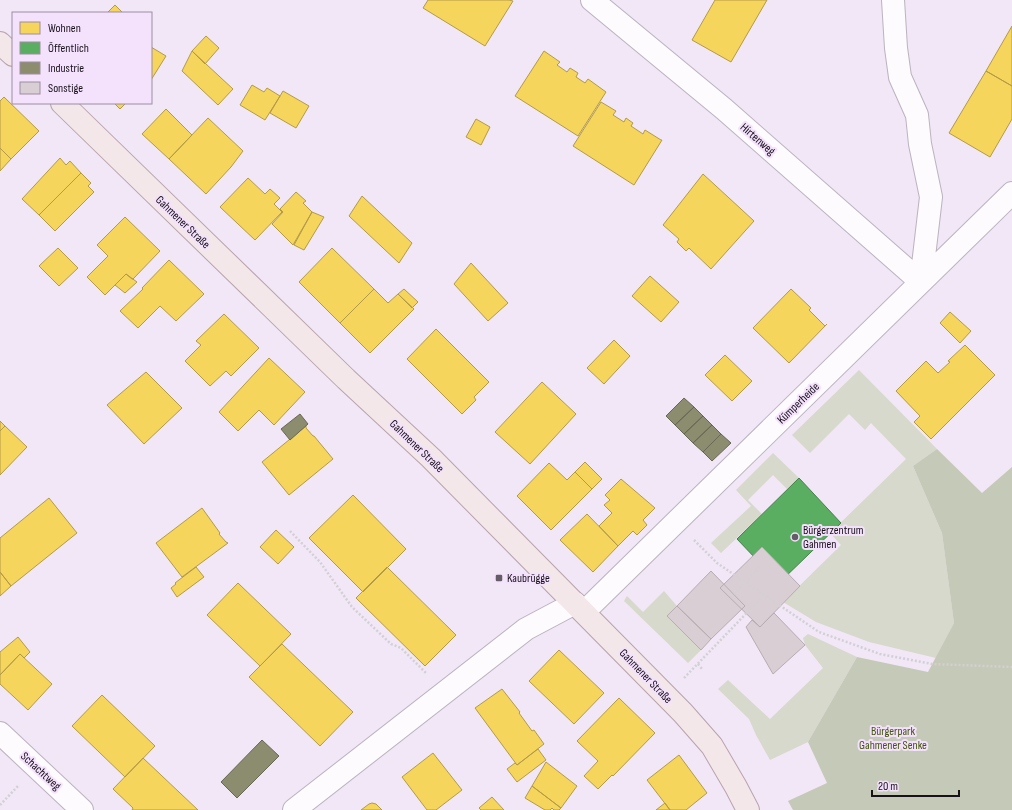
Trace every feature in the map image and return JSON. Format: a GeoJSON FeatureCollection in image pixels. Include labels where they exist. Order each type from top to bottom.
{"type":"FeatureCollection","features":[{"type":"Feature","properties":{"kind":"main road"},"geometry":{"type":"LineString","coordinates":[[0,43],[12,54]]}},
{"type":"Feature","properties":{"kind":"main road","name":"Gahmener Straße"},"geometry":{"type":"LineString","coordinates":[[63,104],[335,368],[431,458],[683,713],[712,746],[748,810]]}},
{"type":"Feature","properties":{"kind":"street","name":"Hirtenweg"},"geometry":{"type":"LineString","coordinates":[[592,0],[724,110],[921,282]]}},
{"type":"Feature","properties":{"kind":"street"},"geometry":{"type":"LineString","coordinates":[[893,0],[896,48],[900,77],[917,115],[920,144],[931,197],[921,282]]}},
{"type":"Feature","properties":{"kind":"street","name":"Kümperheide"},"geometry":{"type":"LineString","coordinates":[[580,608],[676,522],[1012,193]]}},
{"type":"Feature","properties":{"kind":"street"},"geometry":{"type":"LineString","coordinates":[[294,810],[526,629],[580,608]]}},
{"type":"Feature","properties":{"kind":"street","name":"Schachtweg"},"geometry":{"type":"LineString","coordinates":[[0,733],[82,810]]}},
{"type":"Feature","properties":{"kind":"path"},"geometry":{"type":"LineString","coordinates":[[676,522],[717,563],[819,632],[880,654],[932,664],[1012,667]]}},
{"type":"Feature","properties":{"kind":"path"},"geometry":{"type":"LineString","coordinates":[[290,531],[320,562],[352,608],[391,644],[401,648],[446,691]]}},
{"type":"Feature","properties":{"kind":"path"},"geometry":{"type":"LineString","coordinates":[[734,594],[762,565]]}},
{"type":"Feature","properties":{"kind":"path"},"geometry":{"type":"LineString","coordinates":[[702,669],[699,663],[764,595]]}},
{"type":"Feature","properties":{"kind":"shaded area"},"geometry":{"type":"Polygon","coordinates":[[[859,370],[937,449],[913,466],[942,533],[954,623],[936,658],[869,642],[816,622],[783,602],[841,545],[830,533],[906,459],[871,423],[865,430],[849,414],[810,453],[792,435],[859,370]]]}},
{"type":"Feature","properties":{"kind":"shaded area"},"geometry":{"type":"Polygon","coordinates":[[[773,453],[799,478],[787,489],[773,475],[748,500],[762,514],[721,553],[711,543],[751,506],[736,490],[773,453]]]}},
{"type":"Feature","properties":{"kind":"shaded area"},"geometry":{"type":"Polygon","coordinates":[[[664,591],[677,606],[667,616],[701,650],[688,663],[624,601],[627,596],[643,612],[664,591]]]}},
{"type":"Feature","properties":{"kind":"shaded area"},"geometry":{"type":"Polygon","coordinates":[[[808,634],[857,657],[808,742],[770,760],[749,719],[718,689],[728,680],[770,719],[823,668],[805,645],[803,638],[808,634]]]}},
{"type":"Feature","properties":{"kind":"green space","name":"Bürgerpark Gahmener Senke"},"geometry":{"type":"Polygon","coordinates":[[[937,449],[982,493],[1012,467],[1012,810],[793,810],[788,801],[827,783],[808,742],[857,657],[928,672],[954,623],[942,533],[913,466],[937,449]]]}},
{"type":"Feature","properties":{"kind":"building: Wohnen"},"geometry":{"type":"Polygon","coordinates":[[[428,0],[513,1],[485,46],[423,8],[428,0]]]}},
{"type":"Feature","properties":{"kind":"building: Wohnen"},"geometry":{"type":"Polygon","coordinates":[[[715,0],[767,0],[731,62],[692,40],[715,0]]]}},
{"type":"Feature","properties":{"kind":"building: Wohnen"},"geometry":{"type":"Polygon","coordinates":[[[115,5],[122,12],[108,12],[115,5]]]}},
{"type":"Feature","properties":{"kind":"building: Wohnen"},"geometry":{"type":"Polygon","coordinates":[[[1012,26],[1012,86],[986,71],[1012,26]]]}},
{"type":"Feature","properties":{"kind":"building: Wohnen"},"geometry":{"type":"Polygon","coordinates":[[[206,36],[219,48],[205,64],[192,51],[206,36]]]}},
{"type":"Feature","properties":{"kind":"building: Wohnen"},"geometry":{"type":"Polygon","coordinates":[[[152,48],[166,56],[152,78],[152,48]]]}},
{"type":"Feature","properties":{"kind":"building: Wohnen"},"geometry":{"type":"Polygon","coordinates":[[[192,51],[233,89],[218,105],[182,71],[192,51]]]}},
{"type":"Feature","properties":{"kind":"building: Wohnen"},"geometry":{"type":"Polygon","coordinates":[[[544,51],[560,62],[557,65],[567,72],[570,68],[578,73],[576,77],[585,83],[588,79],[606,92],[578,136],[515,96],[544,51]]]}},
{"type":"Feature","properties":{"kind":"building: Wohnen"},"geometry":{"type":"Polygon","coordinates":[[[986,71],[1012,86],[1012,119],[990,157],[949,133],[986,71]]]}},
{"type":"Feature","properties":{"kind":"building: Wohnen"},"geometry":{"type":"Polygon","coordinates":[[[252,85],[264,92],[267,88],[280,96],[265,120],[240,105],[252,85]]]}},
{"type":"Feature","properties":{"kind":"building: Wohnen"},"geometry":{"type":"Polygon","coordinates":[[[283,91],[309,106],[296,128],[270,113],[283,91]]]}},
{"type":"Feature","properties":{"kind":"building: Wohnen"},"geometry":{"type":"Polygon","coordinates":[[[4,97],[39,131],[11,159],[0,148],[0,101],[4,97]]]}},
{"type":"Feature","properties":{"kind":"building: Wohnen"},"geometry":{"type":"Polygon","coordinates":[[[601,102],[616,111],[613,115],[624,122],[626,118],[633,123],[631,126],[643,134],[645,130],[662,140],[634,185],[573,146],[601,102]]]}},
{"type":"Feature","properties":{"kind":"building: Wohnen"},"geometry":{"type":"Polygon","coordinates":[[[115,104],[125,104],[120,109],[115,104]]]}},
{"type":"Feature","properties":{"kind":"building: Wohnen"},"geometry":{"type":"Polygon","coordinates":[[[166,109],[192,135],[169,159],[142,134],[166,109]]]}},
{"type":"Feature","properties":{"kind":"building: Wohnen"},"geometry":{"type":"Polygon","coordinates":[[[208,118],[243,151],[231,167],[206,194],[169,159],[208,118]]]}},
{"type":"Feature","properties":{"kind":"building: Wohnen"},"geometry":{"type":"Polygon","coordinates":[[[476,119],[490,127],[481,145],[466,137],[476,119]]]}},
{"type":"Feature","properties":{"kind":"building: Wohnen"},"geometry":{"type":"Polygon","coordinates":[[[0,148],[11,159],[0,171],[0,148]]]}},
{"type":"Feature","properties":{"kind":"building: Wohnen"},"geometry":{"type":"Polygon","coordinates":[[[60,158],[66,165],[70,161],[81,173],[39,215],[22,199],[60,158]]]}},
{"type":"Feature","properties":{"kind":"building: Wohnen"},"geometry":{"type":"Polygon","coordinates":[[[81,173],[91,183],[88,186],[94,192],[55,231],[39,215],[81,173]]]}},
{"type":"Feature","properties":{"kind":"building: Wohnen"},"geometry":{"type":"Polygon","coordinates":[[[703,174],[754,221],[711,269],[689,248],[686,251],[677,242],[679,239],[663,225],[703,174]]]}},
{"type":"Feature","properties":{"kind":"building: Wohnen"},"geometry":{"type":"Polygon","coordinates":[[[248,178],[265,194],[270,189],[280,198],[274,204],[282,212],[255,240],[220,207],[248,178]]]}},
{"type":"Feature","properties":{"kind":"building: Wohnen"},"geometry":{"type":"Polygon","coordinates":[[[296,192],[306,201],[303,203],[312,212],[293,245],[272,224],[283,212],[280,209],[296,192]]]}},
{"type":"Feature","properties":{"kind":"building: Wohnen"},"geometry":{"type":"Polygon","coordinates":[[[362,196],[412,243],[399,263],[349,216],[362,196]]]}},
{"type":"Feature","properties":{"kind":"building: Wohnen"},"geometry":{"type":"Polygon","coordinates":[[[312,212],[324,217],[304,250],[294,245],[312,212]]]}},
{"type":"Feature","properties":{"kind":"building: Wohnen"},"geometry":{"type":"Polygon","coordinates":[[[125,217],[160,251],[133,279],[126,274],[105,295],[87,277],[108,256],[97,245],[125,217]]]}},
{"type":"Feature","properties":{"kind":"building: Wohnen"},"geometry":{"type":"Polygon","coordinates":[[[58,248],[78,268],[59,286],[39,266],[58,248]]]}},
{"type":"Feature","properties":{"kind":"building: Wohnen"},"geometry":{"type":"Polygon","coordinates":[[[332,248],[374,289],[340,323],[299,282],[332,248]]]}},
{"type":"Feature","properties":{"kind":"building: Wohnen"},"geometry":{"type":"Polygon","coordinates":[[[169,260],[204,294],[176,321],[160,306],[138,328],[120,311],[143,289],[142,288],[169,260]]]}},
{"type":"Feature","properties":{"kind":"building: Wohnen"},"geometry":{"type":"Polygon","coordinates":[[[471,263],[508,303],[488,321],[454,284],[471,263]]]}},
{"type":"Feature","properties":{"kind":"building: Wohnen"},"geometry":{"type":"Polygon","coordinates":[[[126,274],[137,282],[125,293],[115,285],[126,274]]]}},
{"type":"Feature","properties":{"kind":"building: Wohnen"},"geometry":{"type":"Polygon","coordinates":[[[650,276],[679,302],[661,322],[632,296],[650,276]]]}},
{"type":"Feature","properties":{"kind":"building: Wohnen"},"geometry":{"type":"Polygon","coordinates":[[[374,289],[388,303],[398,294],[414,309],[370,353],[340,323],[374,289]]]}},
{"type":"Feature","properties":{"kind":"building: Wohnen"},"geometry":{"type":"Polygon","coordinates":[[[404,289],[418,302],[412,308],[398,294],[404,289]]]}},
{"type":"Feature","properties":{"kind":"building: Wohnen"},"geometry":{"type":"Polygon","coordinates":[[[791,289],[811,308],[809,310],[825,326],[827,324],[789,363],[753,328],[791,289]]]}},
{"type":"Feature","properties":{"kind":"building: Wohnen"},"geometry":{"type":"Polygon","coordinates":[[[950,312],[971,331],[960,343],[940,323],[950,312]]]}},
{"type":"Feature","properties":{"kind":"building: Wohnen"},"geometry":{"type":"Polygon","coordinates":[[[224,314],[259,348],[231,376],[226,371],[210,386],[185,361],[201,345],[196,341],[224,314]]]}},
{"type":"Feature","properties":{"kind":"building: Wohnen"},"geometry":{"type":"Polygon","coordinates":[[[436,329],[489,382],[474,397],[476,400],[462,414],[407,359],[436,329]]]}},
{"type":"Feature","properties":{"kind":"building: Wohnen"},"geometry":{"type":"Polygon","coordinates":[[[614,340],[630,356],[604,384],[587,368],[614,340]]]}},
{"type":"Feature","properties":{"kind":"building: Wohnen"},"geometry":{"type":"Polygon","coordinates":[[[965,345],[995,375],[931,439],[914,422],[920,416],[896,391],[926,361],[938,373],[965,345]]]}},
{"type":"Feature","properties":{"kind":"building: Wohnen"},"geometry":{"type":"Polygon","coordinates":[[[725,355],[752,381],[732,401],[705,375],[725,355]]]}},
{"type":"Feature","properties":{"kind":"building: Wohnen"},"geometry":{"type":"Polygon","coordinates":[[[269,358],[305,392],[274,425],[259,410],[238,431],[219,412],[269,358]]]}},
{"type":"Feature","properties":{"kind":"building: Wohnen"},"geometry":{"type":"Polygon","coordinates":[[[146,372],[182,408],[144,444],[107,405],[146,372]]]}},
{"type":"Feature","properties":{"kind":"building: Wohnen"},"geometry":{"type":"Polygon","coordinates":[[[542,382],[576,414],[530,464],[495,432],[542,382]]]}},
{"type":"Feature","properties":{"kind":"building: Wohnen"},"geometry":{"type":"Polygon","coordinates":[[[0,421],[5,426],[0,431],[0,421]]]}},
{"type":"Feature","properties":{"kind":"building: Wohnen"},"geometry":{"type":"Polygon","coordinates":[[[5,426],[27,447],[0,475],[0,431],[5,426]]]}},
{"type":"Feature","properties":{"kind":"building: Wohnen"},"geometry":{"type":"Polygon","coordinates":[[[306,426],[306,428],[333,459],[289,495],[262,462],[306,426]]]}},
{"type":"Feature","properties":{"kind":"building: Wohnen"},"geometry":{"type":"Polygon","coordinates":[[[585,462],[602,479],[592,489],[575,472],[585,462]]]}},
{"type":"Feature","properties":{"kind":"building: Wohnen"},"geometry":{"type":"Polygon","coordinates":[[[549,463],[567,480],[575,472],[592,489],[551,530],[517,496],[549,463]]]}},
{"type":"Feature","properties":{"kind":"building: Wohnen"},"geometry":{"type":"Polygon","coordinates":[[[621,479],[655,508],[643,520],[647,525],[637,535],[633,531],[618,546],[599,526],[612,513],[604,505],[610,500],[605,495],[621,479]]]}},
{"type":"Feature","properties":{"kind":"building: Wohnen"},"geometry":{"type":"Polygon","coordinates":[[[353,495],[406,549],[363,592],[309,538],[353,495]]]}},
{"type":"Feature","properties":{"kind":"building: Wohnen"},"geometry":{"type":"Polygon","coordinates":[[[49,498],[77,533],[11,586],[0,572],[0,538],[49,498]]]}},
{"type":"Feature","properties":{"kind":"building: Wohnen"},"geometry":{"type":"Polygon","coordinates":[[[202,508],[220,533],[219,534],[228,543],[182,577],[156,543],[202,508]]]}},
{"type":"Feature","properties":{"kind":"building: Wohnen"},"geometry":{"type":"Polygon","coordinates":[[[587,514],[618,546],[593,572],[560,540],[587,514]]]}},
{"type":"Feature","properties":{"kind":"building: Wohnen"},"geometry":{"type":"Polygon","coordinates":[[[276,530],[294,547],[278,564],[260,547],[276,530]]]}},
{"type":"Feature","properties":{"kind":"building: Wohnen"},"geometry":{"type":"Polygon","coordinates":[[[196,567],[204,577],[177,597],[171,588],[176,584],[175,583],[196,567]]]}},
{"type":"Feature","properties":{"kind":"building: Wohnen"},"geometry":{"type":"Polygon","coordinates":[[[387,567],[456,635],[425,666],[356,598],[387,567]]]}},
{"type":"Feature","properties":{"kind":"building: Wohnen"},"geometry":{"type":"Polygon","coordinates":[[[0,572],[11,586],[0,596],[0,572]]]}},
{"type":"Feature","properties":{"kind":"building: Wohnen"},"geometry":{"type":"Polygon","coordinates":[[[238,583],[291,634],[260,666],[207,615],[238,583]]]}},
{"type":"Feature","properties":{"kind":"building: Wohnen"},"geometry":{"type":"Polygon","coordinates":[[[18,637],[30,652],[24,658],[20,654],[0,675],[0,652],[18,637]]]}},
{"type":"Feature","properties":{"kind":"building: Wohnen"},"geometry":{"type":"Polygon","coordinates":[[[282,644],[353,712],[320,746],[249,677],[282,644]]]}},
{"type":"Feature","properties":{"kind":"building: Wohnen"},"geometry":{"type":"Polygon","coordinates":[[[559,650],[604,693],[574,724],[529,681],[559,650]]]}},
{"type":"Feature","properties":{"kind":"building: Wohnen"},"geometry":{"type":"Polygon","coordinates":[[[20,654],[52,684],[28,710],[0,684],[0,675],[20,654]]]}},
{"type":"Feature","properties":{"kind":"building: Wohnen"},"geometry":{"type":"Polygon","coordinates":[[[502,689],[520,712],[519,713],[532,731],[534,730],[544,744],[517,765],[475,708],[502,689]]]}},
{"type":"Feature","properties":{"kind":"building: Wohnen"},"geometry":{"type":"Polygon","coordinates":[[[102,695],[155,746],[125,777],[72,726],[102,695]]]}},
{"type":"Feature","properties":{"kind":"building: Wohnen"},"geometry":{"type":"Polygon","coordinates":[[[619,698],[655,733],[613,776],[612,775],[598,789],[584,776],[598,761],[577,741],[619,698]]]}},
{"type":"Feature","properties":{"kind":"building: Wohnen"},"geometry":{"type":"Polygon","coordinates":[[[538,749],[546,760],[517,782],[507,769],[515,763],[517,765],[538,749]]]}},
{"type":"Feature","properties":{"kind":"building: Wohnen"},"geometry":{"type":"Polygon","coordinates":[[[433,753],[462,790],[436,810],[427,810],[402,777],[433,753]]]}},
{"type":"Feature","properties":{"kind":"building: Wohnen"},"geometry":{"type":"Polygon","coordinates":[[[679,755],[707,793],[686,810],[670,810],[647,780],[679,755]]]}},
{"type":"Feature","properties":{"kind":"building: Wohnen"},"geometry":{"type":"Polygon","coordinates":[[[143,758],[198,810],[132,810],[133,808],[113,789],[143,758]]]}},
{"type":"Feature","properties":{"kind":"building: Wohnen"},"geometry":{"type":"Polygon","coordinates":[[[546,762],[577,786],[561,808],[532,786],[546,762]]]}},
{"type":"Feature","properties":{"kind":"building: Wohnen"},"geometry":{"type":"Polygon","coordinates":[[[532,786],[561,808],[559,810],[554,810],[552,808],[550,810],[545,810],[525,798],[532,786]]]}},
{"type":"Feature","properties":{"kind":"building: Wohnen"},"geometry":{"type":"Polygon","coordinates":[[[492,797],[504,810],[481,810],[479,808],[492,797]]]}},
{"type":"Feature","properties":{"kind":"building: Wohnen"},"geometry":{"type":"Polygon","coordinates":[[[665,803],[670,810],[656,810],[665,803]]]}},
{"type":"Feature","properties":{"kind":"building: Wohnen"},"geometry":{"type":"Polygon","coordinates":[[[369,804],[376,804],[382,810],[361,810],[369,804]]]}},
{"type":"Feature","properties":{"kind":"building: Öffentlich"},"geometry":{"type":"Polygon","coordinates":[[[799,478],[841,523],[779,583],[737,539],[799,478]]]}},
{"type":"Feature","properties":{"kind":"building: Industrie"},"geometry":{"type":"Polygon","coordinates":[[[684,398],[694,407],[675,425],[666,416],[684,398]]]}},
{"type":"Feature","properties":{"kind":"building: Industrie"},"geometry":{"type":"Polygon","coordinates":[[[694,407],[703,416],[684,434],[675,425],[694,407]]]}},
{"type":"Feature","properties":{"kind":"building: Industrie"},"geometry":{"type":"Polygon","coordinates":[[[300,414],[308,424],[290,440],[281,429],[300,414]]]}},
{"type":"Feature","properties":{"kind":"building: Industrie"},"geometry":{"type":"Polygon","coordinates":[[[703,416],[712,425],[693,443],[684,434],[703,416]]]}},
{"type":"Feature","properties":{"kind":"building: Industrie"},"geometry":{"type":"Polygon","coordinates":[[[712,425],[721,434],[703,452],[693,443],[712,425]]]}},
{"type":"Feature","properties":{"kind":"building: Industrie"},"geometry":{"type":"Polygon","coordinates":[[[721,434],[731,443],[712,461],[703,452],[721,434]]]}},
{"type":"Feature","properties":{"kind":"building: Industrie"},"geometry":{"type":"Polygon","coordinates":[[[262,740],[279,756],[237,798],[221,782],[262,740]]]}},
{"type":"Feature","properties":{"kind":"building: Sonstige"},"geometry":{"type":"Polygon","coordinates":[[[762,547],[800,586],[760,627],[720,588],[762,547]]]}},
{"type":"Feature","properties":{"kind":"building: Sonstige"},"geometry":{"type":"Polygon","coordinates":[[[711,571],[745,606],[711,639],[677,606],[711,571]]]}},
{"type":"Feature","properties":{"kind":"building: Sonstige"},"geometry":{"type":"Polygon","coordinates":[[[677,606],[711,639],[701,650],[667,616],[677,606]]]}},
{"type":"Feature","properties":{"kind":"building: Sonstige"},"geometry":{"type":"Polygon","coordinates":[[[774,613],[805,645],[773,674],[746,627],[752,620],[760,627],[774,613]]]}},
{"type":"Feature","properties":{"kind":"place","name":"Bürgerzentrum Gahmen"},"geometry":{"type":"Point","coordinates":[795,537]}},
{"type":"Feature","properties":{"kind":"place","name":"Kaubrügge"},"geometry":{"type":"Point","coordinates":[499,578]}}]}
